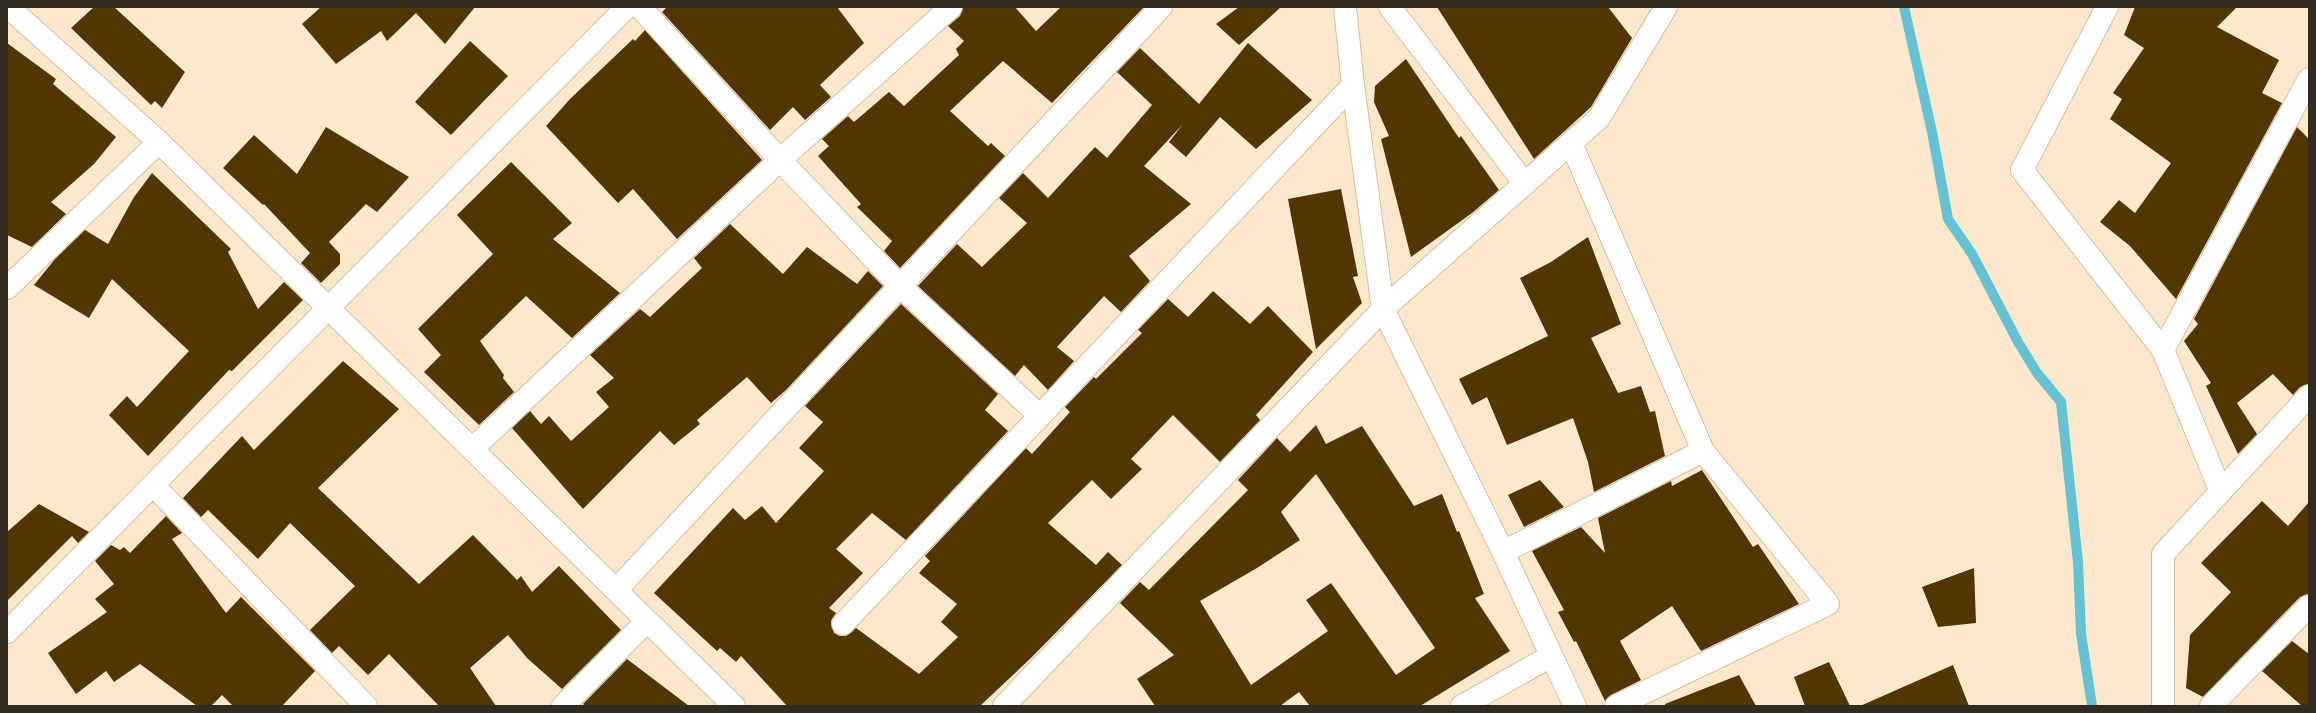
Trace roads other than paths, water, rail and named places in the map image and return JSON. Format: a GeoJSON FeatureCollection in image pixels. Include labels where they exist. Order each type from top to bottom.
{"type":"FeatureCollection","features":[{"type":"Feature","properties":{"kind":"street"},"geometry":{"type":"LineString","coordinates":[[8,7],[160,142],[734,706]]}},
{"type":"Feature","properties":{"kind":"street"},"geometry":{"type":"LineString","coordinates":[[7,632],[628,7]]}},
{"type":"Feature","properties":{"kind":"street"},"geometry":{"type":"LineString","coordinates":[[640,7],[780,160],[901,287],[1040,416]]}},
{"type":"Feature","properties":{"kind":"street"},"geometry":{"type":"LineString","coordinates":[[472,449],[780,160],[951,7]]}},
{"type":"Feature","properties":{"kind":"street"},"geometry":{"type":"LineString","coordinates":[[616,590],[901,287],[1161,7]]}},
{"type":"Feature","properties":{"kind":"street"},"geometry":{"type":"LineString","coordinates":[[1345,7],[1353,85],[1383,309],[1503,552],[1575,706]]}},
{"type":"Feature","properties":{"kind":"street"},"geometry":{"type":"LineString","coordinates":[[1390,7],[1525,184]]}},
{"type":"Feature","properties":{"kind":"street"},"geometry":{"type":"LineString","coordinates":[[2107,7],[2022,170],[2163,350],[2221,492]]}},
{"type":"Feature","properties":{"kind":"street"},"geometry":{"type":"LineString","coordinates":[[1013,702],[1383,309],[1599,118],[1662,9]]}},
{"type":"Feature","properties":{"kind":"street"},"geometry":{"type":"LineString","coordinates":[[2163,350],[2309,79]]}},
{"type":"Feature","properties":{"kind":"street"},"geometry":{"type":"LineString","coordinates":[[843,624],[1353,85]]}},
{"type":"Feature","properties":{"kind":"street"},"geometry":{"type":"LineString","coordinates":[[7,288],[160,142]]}},
{"type":"Feature","properties":{"kind":"street"},"geometry":{"type":"LineString","coordinates":[[1571,143],[1703,452],[1828,604],[1616,706]]}},
{"type":"Feature","properties":{"kind":"street"},"geometry":{"type":"LineString","coordinates":[[2163,706],[2164,554],[2309,396]]}},
{"type":"Feature","properties":{"kind":"street"},"geometry":{"type":"LineString","coordinates":[[1503,552],[1703,452]]}},
{"type":"Feature","properties":{"kind":"street"},"geometry":{"type":"LineString","coordinates":[[153,485],[366,706]]}},
{"type":"Feature","properties":{"kind":"street"},"geometry":{"type":"LineString","coordinates":[[2211,706],[2309,606]]}},
{"type":"Feature","properties":{"kind":"street"},"geometry":{"type":"LineString","coordinates":[[563,706],[647,621]]}},
{"type":"Feature","properties":{"kind":"street"},"geometry":{"type":"LineString","coordinates":[[1462,706],[1551,656]]}},
{"type":"Feature","properties":{"kind":"waterway"},"geometry":{"type":"LineString","coordinates":[[1904,7],[1932,132],[1948,219],[1972,254],[2018,342],[2037,373],[2061,402],[2078,562],[2081,634],[2092,706]]}}]}
